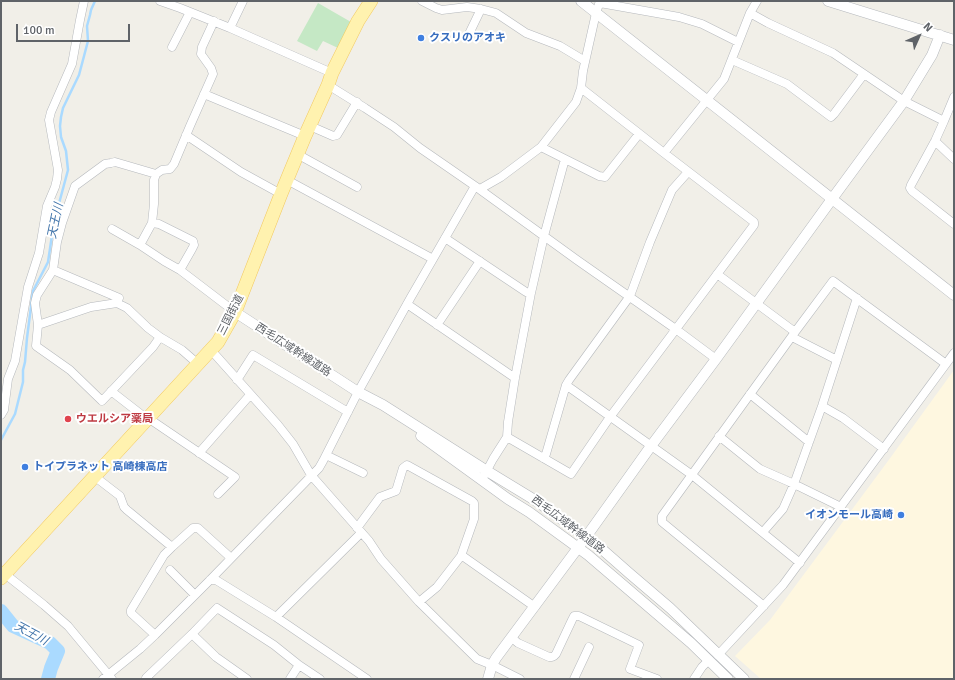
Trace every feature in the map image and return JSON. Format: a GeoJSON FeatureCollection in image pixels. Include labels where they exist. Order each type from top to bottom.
{"type":"FeatureCollection","features":[{"type":"Feature","properties":{"kind":"main road","name":"三国街道"},"geometry":{"type":"LineString","coordinates":[[3,576],[218,342],[235,312],[297,154],[330,79],[358,21],[371,1]]}},
{"type":"Feature","properties":{"kind":"street"},"geometry":{"type":"LineString","coordinates":[[1,416],[4,410],[8,379],[15,361],[28,287],[39,252],[47,206],[55,187],[58,170],[49,120],[72,64],[84,1]]}},
{"type":"Feature","properties":{"kind":"street"},"geometry":{"type":"LineString","coordinates":[[160,1],[181,4],[190,12],[230,28],[330,79],[357,102],[420,148],[630,296],[716,359]]}},
{"type":"Feature","properties":{"kind":"street"},"geometry":{"type":"LineString","coordinates":[[230,28],[243,1]]}},
{"type":"Feature","properties":{"kind":"street"},"geometry":{"type":"LineString","coordinates":[[422,1],[442,10],[467,7],[496,13],[526,33],[560,46],[586,61]]}},
{"type":"Feature","properties":{"kind":"street"},"geometry":{"type":"LineString","coordinates":[[581,1],[599,6],[679,17],[702,24],[738,42]]}},
{"type":"Feature","properties":{"kind":"street"},"geometry":{"type":"LineString","coordinates":[[664,153],[724,79],[750,13],[757,1]]}},
{"type":"Feature","properties":{"kind":"street"},"geometry":{"type":"LineString","coordinates":[[828,1],[954,40]]}},
{"type":"Feature","properties":{"kind":"street"},"geometry":{"type":"LineString","coordinates":[[3,576],[44,605],[68,626],[108,677],[156,635],[319,468],[358,392],[407,304],[445,238],[477,188],[501,177],[541,147],[576,102],[599,6]]}},
{"type":"Feature","properties":{"kind":"street"},"geometry":{"type":"LineString","coordinates":[[599,6],[706,100],[954,295]]}},
{"type":"Feature","properties":{"kind":"street"},"geometry":{"type":"LineString","coordinates":[[467,38],[481,9]]}},
{"type":"Feature","properties":{"kind":"street"},"geometry":{"type":"LineString","coordinates":[[172,47],[190,12]]}},
{"type":"Feature","properties":{"kind":"street"},"geometry":{"type":"LineString","coordinates":[[750,13],[833,53],[904,101],[944,121]]}},
{"type":"Feature","properties":{"kind":"street"},"geometry":{"type":"LineString","coordinates":[[140,245],[152,223],[154,180],[156,174],[162,170],[170,169],[174,164],[213,74],[211,68],[201,54],[202,47],[214,21]]}},
{"type":"Feature","properties":{"kind":"street"},"geometry":{"type":"LineString","coordinates":[[488,679],[492,665],[496,658],[535,607],[904,101],[932,55],[940,35]]}},
{"type":"Feature","properties":{"kind":"street"},"geometry":{"type":"LineString","coordinates":[[732,60],[787,84],[831,117],[864,74]]}},
{"type":"Feature","properties":{"kind":"street"},"geometry":{"type":"LineString","coordinates":[[507,437],[571,474],[610,417],[677,330],[754,225],[754,222],[580,88]]}},
{"type":"Feature","properties":{"kind":"street"},"geometry":{"type":"LineString","coordinates":[[204,94],[307,131],[333,136],[337,135],[357,102]]}},
{"type":"Feature","properties":{"kind":"street"},"geometry":{"type":"LineString","coordinates":[[954,97],[935,142],[910,188],[954,224]]}},
{"type":"Feature","properties":{"kind":"street"},"geometry":{"type":"LineString","coordinates":[[541,147],[599,176],[605,176],[639,134]]}},
{"type":"Feature","properties":{"kind":"street"},"geometry":{"type":"LineString","coordinates":[[186,135],[241,172],[281,194]]}},
{"type":"Feature","properties":{"kind":"street"},"geometry":{"type":"LineString","coordinates":[[935,142],[954,159]]}},
{"type":"Feature","properties":{"kind":"street"},"geometry":{"type":"LineString","coordinates":[[297,154],[357,187]]}},
{"type":"Feature","properties":{"kind":"street"},"geometry":{"type":"LineString","coordinates":[[482,480],[507,437],[515,378],[531,293],[544,236],[565,159]]}},
{"type":"Feature","properties":{"kind":"street"},"geometry":{"type":"LineString","coordinates":[[156,174],[115,162],[105,164],[75,186],[57,242],[53,270],[37,295],[35,303],[38,325],[36,346],[70,370],[102,401],[153,347],[160,336]]}},
{"type":"Feature","properties":{"kind":"street"},"geometry":{"type":"LineString","coordinates":[[543,458],[546,454],[566,385],[630,296],[650,242],[672,190],[688,172]]}},
{"type":"Feature","properties":{"kind":"street"},"geometry":{"type":"LineString","coordinates":[[287,180],[433,259]]}},
{"type":"Feature","properties":{"kind":"street"},"geometry":{"type":"LineString","coordinates":[[152,223],[159,224],[193,241],[194,245],[180,270]]}},
{"type":"Feature","properties":{"kind":"street"},"geometry":{"type":"LineString","coordinates":[[112,229],[180,270],[235,312]]}},
{"type":"Feature","properties":{"kind":"street"},"geometry":{"type":"LineString","coordinates":[[445,238],[526,292],[531,293]]}},
{"type":"Feature","properties":{"kind":"street"},"geometry":{"type":"LineString","coordinates":[[436,325],[480,261]]}},
{"type":"Feature","properties":{"kind":"street"},"geometry":{"type":"LineString","coordinates":[[53,270],[119,298],[117,303]]}},
{"type":"Feature","properties":{"kind":"street"},"geometry":{"type":"LineString","coordinates":[[717,274],[793,334],[837,360]]}},
{"type":"Feature","properties":{"kind":"street"},"geometry":{"type":"LineString","coordinates":[[764,606],[662,522],[662,516],[793,334],[833,281],[946,364]]}},
{"type":"Feature","properties":{"kind":"street"},"geometry":{"type":"LineString","coordinates":[[763,532],[783,509],[794,484],[822,406],[857,298]]}},
{"type":"Feature","properties":{"kind":"street"},"geometry":{"type":"LineString","coordinates":[[38,325],[91,306],[117,303],[127,308],[148,328],[182,350],[198,364]]}},
{"type":"Feature","properties":{"kind":"street"},"geometry":{"type":"LineString","coordinates":[[407,304],[515,378]]}},
{"type":"Feature","properties":{"kind":"street","name":"西毛広域幹線道路"},"geometry":{"type":"LineString","coordinates":[[235,312],[358,392],[383,405],[538,502],[586,537],[670,608],[744,679]]}},
{"type":"Feature","properties":{"kind":"street"},"geometry":{"type":"LineString","coordinates":[[211,350],[278,425],[293,444],[311,475],[369,541],[381,559],[419,602],[477,659],[520,679]]}},
{"type":"Feature","properties":{"kind":"street"},"geometry":{"type":"LineString","coordinates":[[718,655],[784,585],[954,353]]}},
{"type":"Feature","properties":{"kind":"street"},"geometry":{"type":"LineString","coordinates":[[237,380],[254,355],[348,412]]}},
{"type":"Feature","properties":{"kind":"street"},"geometry":{"type":"LineString","coordinates":[[566,385],[692,475],[800,563]]}},
{"type":"Feature","properties":{"kind":"street"},"geometry":{"type":"LineString","coordinates":[[111,391],[148,419],[235,477],[218,494]]}},
{"type":"Feature","properties":{"kind":"street"},"geometry":{"type":"LineString","coordinates":[[750,394],[809,442]]}},
{"type":"Feature","properties":{"kind":"street"},"geometry":{"type":"LineString","coordinates":[[199,453],[250,395]]}},
{"type":"Feature","properties":{"kind":"street","name":"西毛広域幹線道路"},"geometry":{"type":"LineString","coordinates":[[372,399],[578,548],[691,643],[728,679]]}},
{"type":"Feature","properties":{"kind":"street"},"geometry":{"type":"LineString","coordinates":[[822,406],[843,418],[884,449]]}},
{"type":"Feature","properties":{"kind":"street"},"geometry":{"type":"LineString","coordinates":[[719,436],[760,468],[841,506]]}},
{"type":"Feature","properties":{"kind":"street"},"geometry":{"type":"LineString","coordinates":[[326,455],[362,473]]}},
{"type":"Feature","properties":{"kind":"street"},"geometry":{"type":"LineString","coordinates":[[276,617],[359,530],[380,497],[396,491],[403,468],[407,465],[474,503],[474,519],[461,556],[437,587],[419,602]]}},
{"type":"Feature","properties":{"kind":"street"},"geometry":{"type":"LineString","coordinates":[[94,476],[120,496],[124,507],[127,510],[172,547]]}},
{"type":"Feature","properties":{"kind":"street"},"geometry":{"type":"LineString","coordinates":[[156,635],[132,614],[131,610],[164,555],[193,528],[198,528],[231,558]]}},
{"type":"Feature","properties":{"kind":"street"},"geometry":{"type":"LineString","coordinates":[[461,556],[535,607]]}},
{"type":"Feature","properties":{"kind":"street"},"geometry":{"type":"LineString","coordinates":[[170,570],[195,596]]}},
{"type":"Feature","properties":{"kind":"street"},"geometry":{"type":"LineString","coordinates":[[210,580],[216,580],[276,617],[367,679]]}},
{"type":"Feature","properties":{"kind":"street"},"geometry":{"type":"LineString","coordinates":[[147,679],[146,678],[217,608],[274,645],[299,666],[320,679]]}},
{"type":"Feature","properties":{"kind":"street"},"geometry":{"type":"LineString","coordinates":[[512,638],[518,643],[552,657],[556,654],[574,616],[579,616],[639,646],[630,668],[657,679]]}},
{"type":"Feature","properties":{"kind":"street"},"geometry":{"type":"LineString","coordinates":[[192,634],[216,657],[247,679]]}},
{"type":"Feature","properties":{"kind":"street"},"geometry":{"type":"LineString","coordinates":[[574,679],[589,646]]}},
{"type":"Feature","properties":{"kind":"street"},"geometry":{"type":"LineString","coordinates":[[694,679],[708,660]]}},
{"type":"Feature","properties":{"kind":"street"},"geometry":{"type":"LineString","coordinates":[[290,679],[299,666]]}},
{"type":"Feature","properties":{"kind":"shaded area","name":"イオンモール高崎"},"geometry":{"type":"Polygon","coordinates":[[[954,370],[954,679],[761,679],[735,656],[770,620],[954,370]]]}},
{"type":"Feature","properties":{"kind":"green space"},"geometry":{"type":"Polygon","coordinates":[[[318,3],[351,22],[338,48],[323,41],[317,51],[297,41],[318,3]]]}},
{"type":"Feature","properties":{"kind":"waterway","name":"天王川"},"geometry":{"type":"LineString","coordinates":[[1,440],[15,414],[23,382],[23,370],[33,291],[48,262],[54,222],[68,170],[66,151],[61,137],[61,117],[63,108],[79,75],[88,41],[87,26],[95,1]]}},
{"type":"Feature","properties":{"kind":"waterway","name":"天王川"},"geometry":{"type":"LineString","coordinates":[[1,611],[13,626],[50,643],[58,651],[48,679]]}},
{"type":"Feature","properties":{"kind":"place","name":"クスリのアオキ"},"geometry":{"type":"Point","coordinates":[421,38]}},
{"type":"Feature","properties":{"kind":"place","name":"ウエルシア薬局"},"geometry":{"type":"Point","coordinates":[68,419]}},
{"type":"Feature","properties":{"kind":"place","name":"トイプラネット 高崎棟高店"},"geometry":{"type":"Point","coordinates":[25,467]}},
{"type":"Feature","properties":{"kind":"place","name":"イオンモール高崎"},"geometry":{"type":"Point","coordinates":[901,515]}}]}
